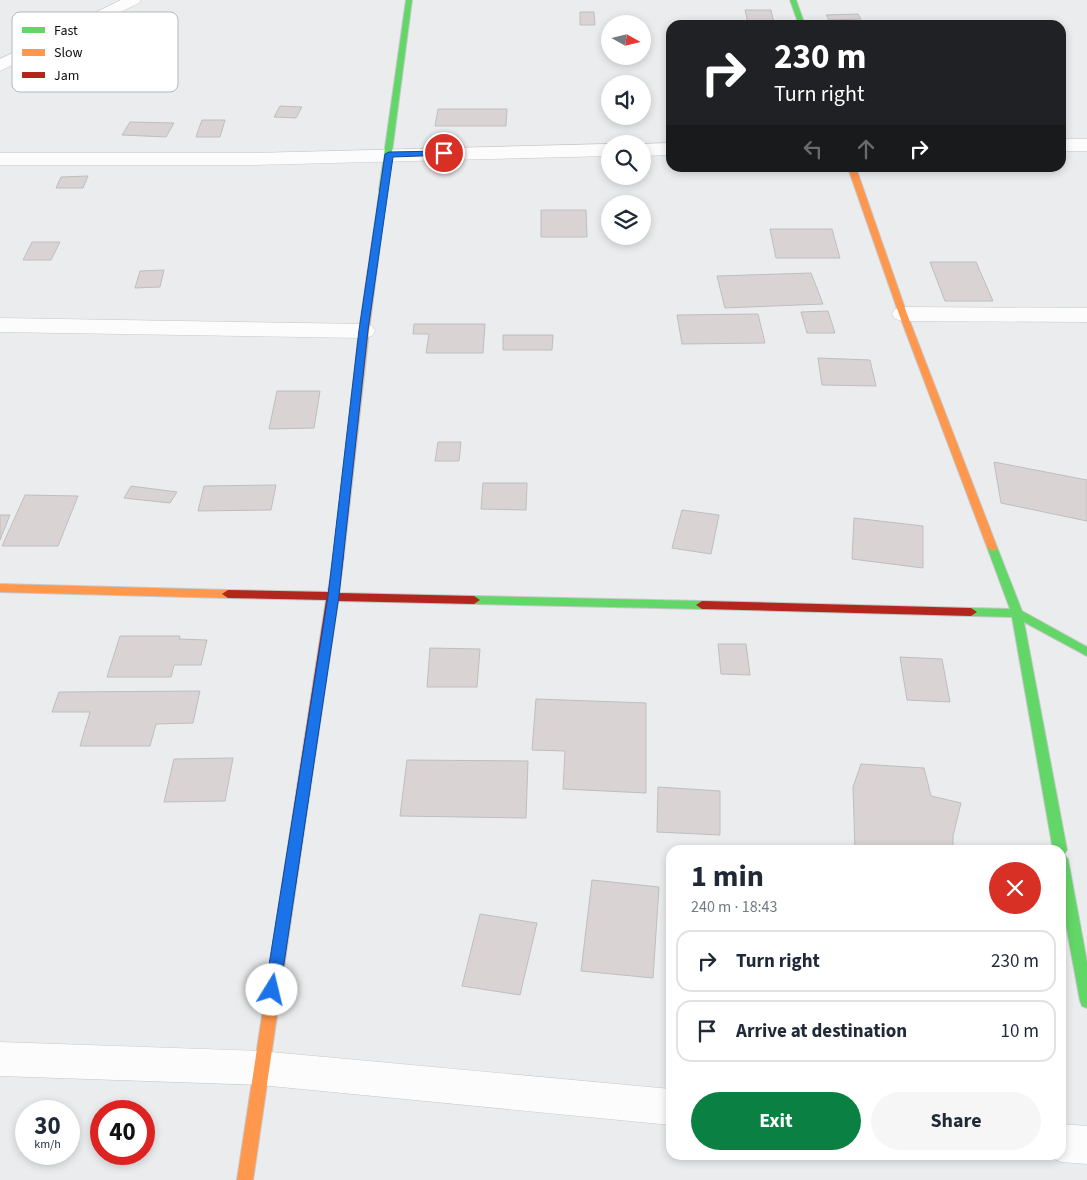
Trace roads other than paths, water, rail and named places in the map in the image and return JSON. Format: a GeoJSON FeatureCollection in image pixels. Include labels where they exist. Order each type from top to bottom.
{"type":"FeatureCollection","features":[{"type":"Feature","properties":{"kind":"street"},"geometry":{"type":"LineString","coordinates":[[109,12],[133,0]]}},
{"type":"Feature","properties":{"kind":"street"},"geometry":{"type":"LineString","coordinates":[[245,1180],[260,1068],[334,596],[364,330],[409,0]]}},
{"type":"Feature","properties":{"kind":"street"},"geometry":{"type":"LineString","coordinates":[[793,0],[800,20]]}},
{"type":"Feature","properties":{"kind":"street"},"geometry":{"type":"LineString","coordinates":[[0,66],[12,60]]}},
{"type":"Feature","properties":{"kind":"street"},"geometry":{"type":"LineString","coordinates":[[1066,145],[1087,145]]}},
{"type":"Feature","properties":{"kind":"street"},"geometry":{"type":"LineString","coordinates":[[651,150],[666,149]]}},
{"type":"Feature","properties":{"kind":"street"},"geometry":{"type":"LineString","coordinates":[[0,159],[252,159],[389,154],[601,150]]}},
{"type":"Feature","properties":{"kind":"street"},"geometry":{"type":"LineString","coordinates":[[853,172],[903,314],[1017,613],[1059,845]]}},
{"type":"Feature","properties":{"kind":"street"},"geometry":{"type":"LineString","coordinates":[[903,314],[1087,314]]}},
{"type":"Feature","properties":{"kind":"street"},"geometry":{"type":"LineString","coordinates":[[0,324],[364,330]]}},
{"type":"Feature","properties":{"kind":"street"},"geometry":{"type":"LineString","coordinates":[[0,588],[1017,613],[1087,652]]}},
{"type":"Feature","properties":{"kind":"street"},"geometry":{"type":"LineString","coordinates":[[1066,886],[1087,1001]]}},
{"type":"Feature","properties":{"kind":"street"},"geometry":{"type":"LineString","coordinates":[[0,1059],[260,1068],[666,1107]]}},
{"type":"Feature","properties":{"kind":"street"},"geometry":{"type":"LineString","coordinates":[[1066,1143],[1087,1145]]}}]}
